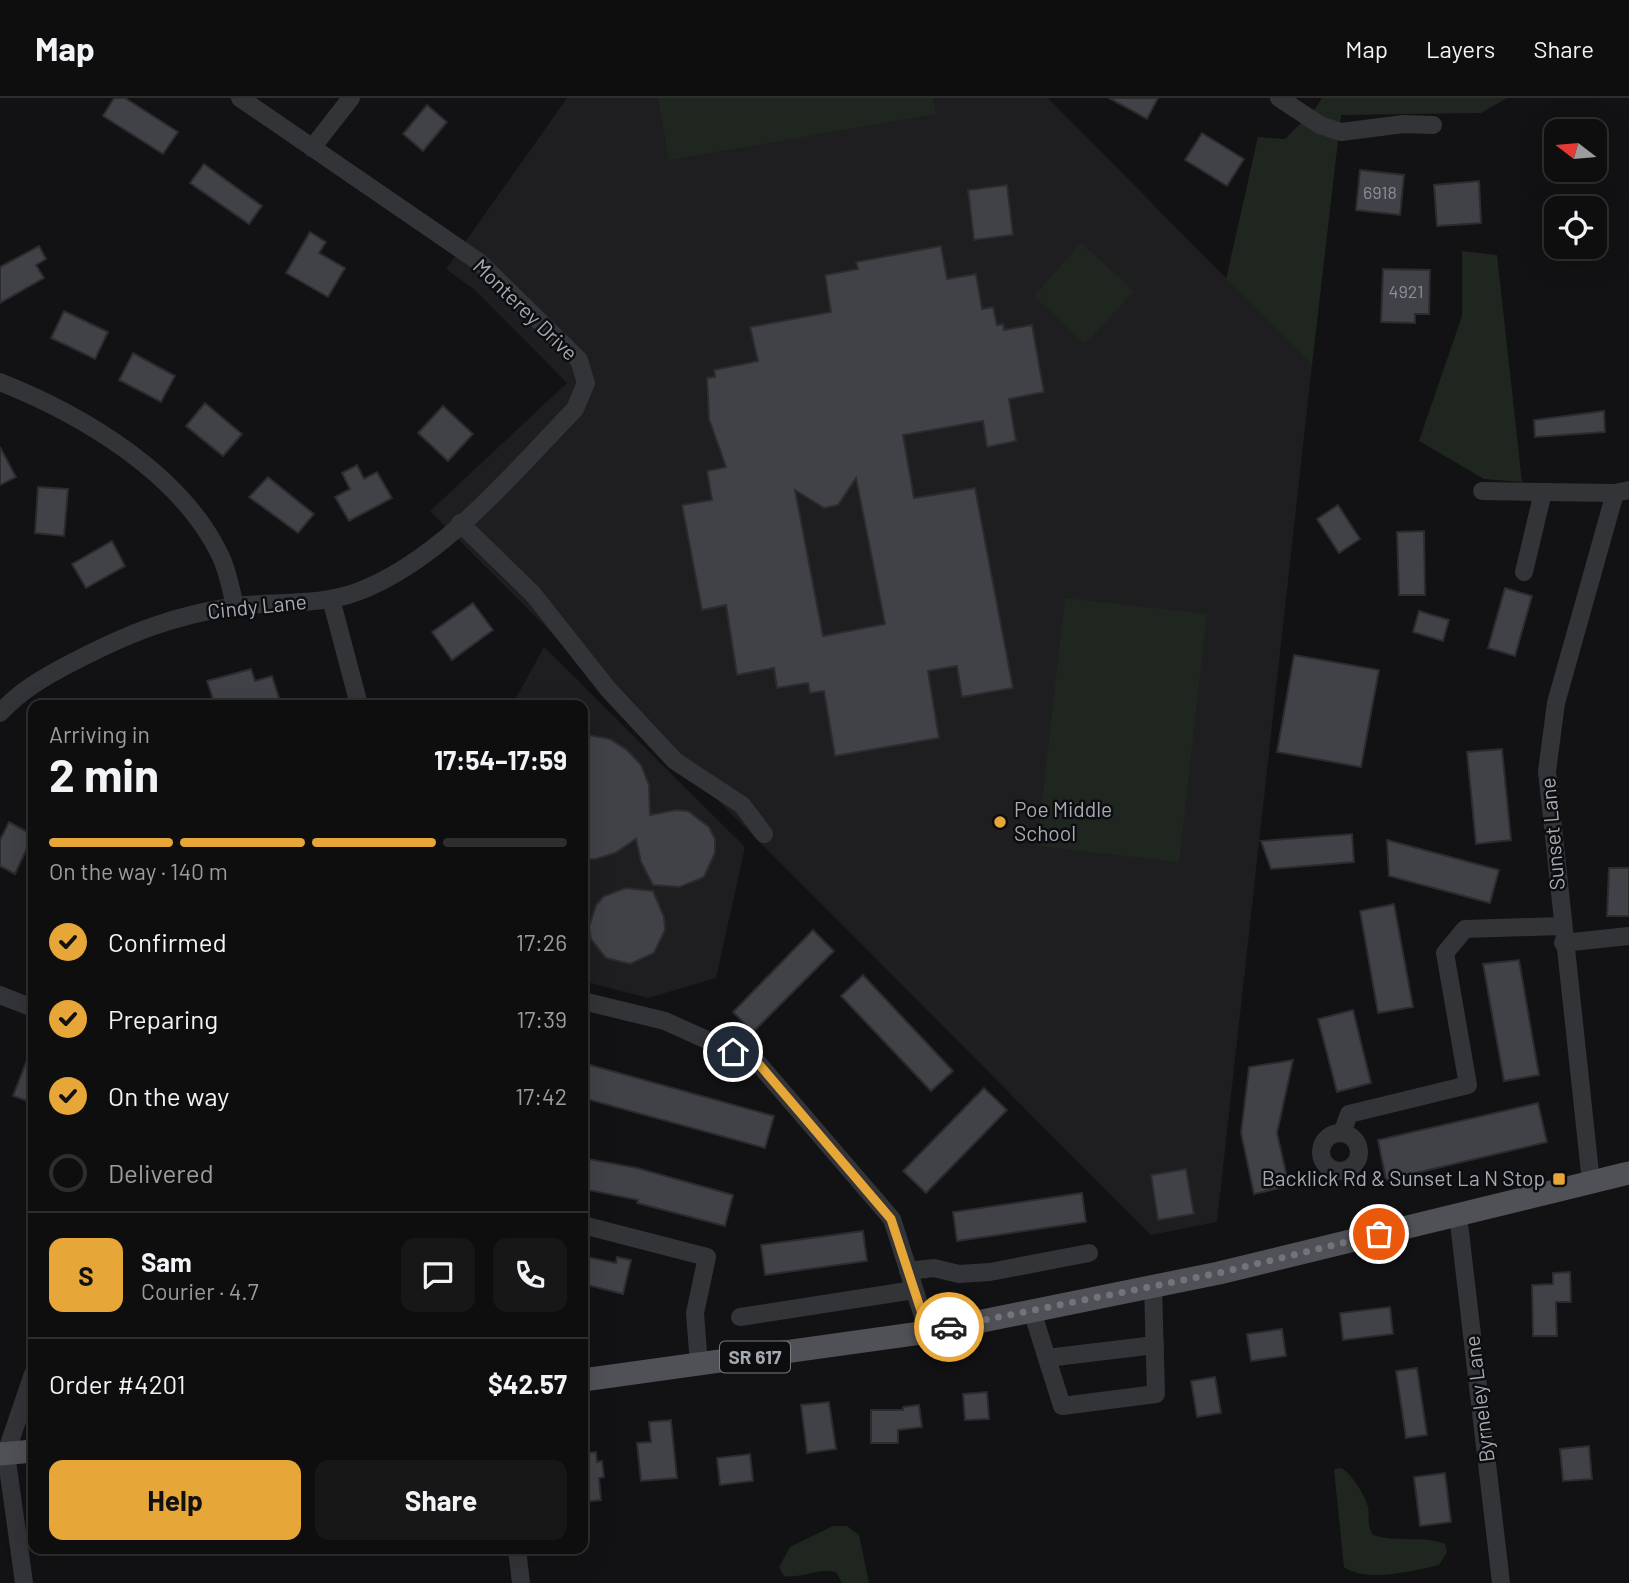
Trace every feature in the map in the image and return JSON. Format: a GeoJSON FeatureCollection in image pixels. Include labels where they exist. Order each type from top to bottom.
{"type":"FeatureCollection","features":[{"type":"Feature","properties":{"kind":"main road","name":"SR 617"},"geometry":{"type":"LineString","coordinates":[[588,1379],[928,1332],[1153,1286],[1629,1173]]}},
{"type":"Feature","properties":{"kind":"main road"},"geometry":{"type":"LineString","coordinates":[[3,1454],[28,1452]]}},
{"type":"Feature","properties":{"kind":"street","name":"Monterey Drive"},"geometry":{"type":"LineString","coordinates":[[240,98],[479,262],[579,360],[585,371],[586,383],[575,410],[502,483]]}},
{"type":"Feature","properties":{"kind":"street"},"geometry":{"type":"LineString","coordinates":[[312,148],[351,98]]}},
{"type":"Feature","properties":{"kind":"street"},"geometry":{"type":"LineString","coordinates":[[1279,98],[1320,125],[1341,132],[1394,124],[1433,125]]}},
{"type":"Feature","properties":{"kind":"street"},"geometry":{"type":"LineString","coordinates":[[0,382],[92,426],[166,485],[209,534],[220,554],[235,607]]}},
{"type":"Feature","properties":{"kind":"street","name":"Cindy Lane"},"geometry":{"type":"LineString","coordinates":[[0,713],[48,674],[117,639],[183,616],[235,607],[331,599],[381,581],[411,563],[460,523],[502,483]]}},
{"type":"Feature","properties":{"kind":"street","name":"Sunset Lane"},"geometry":{"type":"LineString","coordinates":[[1482,491],[1622,491],[1549,736],[1546,771],[1591,1182]]}},
{"type":"Feature","properties":{"kind":"street"},"geometry":{"type":"LineString","coordinates":[[1524,572],[1543,492]]}},
{"type":"Feature","properties":{"kind":"street"},"geometry":{"type":"LineString","coordinates":[[460,523],[533,594],[608,689],[675,761],[742,805],[764,834]]}},
{"type":"Feature","properties":{"kind":"street"},"geometry":{"type":"LineString","coordinates":[[331,599],[358,700]]}},
{"type":"Feature","properties":{"kind":"street"},"geometry":{"type":"LineString","coordinates":[[1342,1133],[1349,1114],[1468,1085],[1445,953],[1465,929],[1629,936]]}},
{"type":"Feature","properties":{"kind":"street"},"geometry":{"type":"LineString","coordinates":[[0,995],[28,1006]]}},
{"type":"Feature","properties":{"kind":"street"},"geometry":{"type":"LineString","coordinates":[[588,1002],[665,1021],[758,1063],[891,1219],[928,1332]]}},
{"type":"Feature","properties":{"kind":"street","name":"Byrneley Lane"},"geometry":{"type":"LineString","coordinates":[[1458,1215],[1501,1583]]}},
{"type":"Feature","properties":{"kind":"street"},"geometry":{"type":"LineString","coordinates":[[588,1226],[707,1257],[695,1312],[699,1365]]}},
{"type":"Feature","properties":{"kind":"street"},"geometry":{"type":"LineString","coordinates":[[908,1271],[934,1268],[959,1275],[990,1272],[1089,1253]]}},
{"type":"Feature","properties":{"kind":"street"},"geometry":{"type":"LineString","coordinates":[[1032,1311],[1062,1406],[1156,1394],[1153,1286]]}},
{"type":"Feature","properties":{"kind":"street"},"geometry":{"type":"LineString","coordinates":[[740,1317],[914,1290]]}},
{"type":"Feature","properties":{"kind":"street"},"geometry":{"type":"LineString","coordinates":[[1047,1358],[1155,1345]]}},
{"type":"Feature","properties":{"kind":"street"},"geometry":{"type":"LineString","coordinates":[[24,1583],[3,1454],[28,1387]]}},
{"type":"Feature","properties":{"kind":"street"},"geometry":{"type":"LineString","coordinates":[[518,1554],[521,1583]]}},
{"type":"Feature","properties":{"kind":"shaded area","name":"Poe Middle School"},"geometry":{"type":"Polygon","coordinates":[[[567,98],[1048,98],[1312,365],[1217,1222],[1151,1235],[430,511],[567,383],[475,290],[446,269],[567,98]]]}},
{"type":"Feature","properties":{"kind":"shaded area"},"geometry":{"type":"Polygon","coordinates":[[[658,98],[933,98],[936,114],[669,160],[658,98]]]}},
{"type":"Feature","properties":{"kind":"shaded area"},"geometry":{"type":"Polygon","coordinates":[[[1322,98],[1507,98],[1481,113],[1341,115],[1312,365],[1226,279],[1258,137],[1285,139],[1303,121],[1306,123],[1322,98]]]}},
{"type":"Feature","properties":{"kind":"shaded area"},"geometry":{"type":"Polygon","coordinates":[[[1081,243],[1134,291],[1085,344],[1034,296],[1081,243]]]}},
{"type":"Feature","properties":{"kind":"shaded area"},"geometry":{"type":"Polygon","coordinates":[[[1462,251],[1497,255],[1522,482],[1484,479],[1419,441],[1462,316],[1462,251]]]}},
{"type":"Feature","properties":{"kind":"shaded area"},"geometry":{"type":"Polygon","coordinates":[[[1065,598],[1207,614],[1179,862],[1037,846],[1065,598]]]}},
{"type":"Feature","properties":{"kind":"shaded area"},"geometry":{"type":"Polygon","coordinates":[[[544,647],[745,847],[716,978],[648,998],[588,982],[588,700],[515,700],[544,647]]]}},
{"type":"Feature","properties":{"kind":"shaded area"},"geometry":{"type":"Polygon","coordinates":[[[1341,1468],[1353,1479],[1364,1497],[1373,1535],[1445,1544],[1447,1552],[1439,1565],[1377,1575],[1353,1572],[1344,1567],[1334,1469],[1341,1468]]]}},
{"type":"Feature","properties":{"kind":"shaded area"},"geometry":{"type":"Polygon","coordinates":[[[833,1526],[847,1526],[859,1535],[869,1583],[842,1583],[836,1572],[829,1571],[784,1576],[779,1567],[790,1547],[833,1526]]]}},
{"type":"Feature","properties":{"kind":"building"},"geometry":{"type":"Polygon","coordinates":[[[114,98],[125,98],[178,132],[163,154],[103,116],[114,98]]]}},
{"type":"Feature","properties":{"kind":"building"},"geometry":{"type":"Polygon","coordinates":[[[1109,98],[1158,98],[1147,119],[1109,98]]]}},
{"type":"Feature","properties":{"kind":"building"},"geometry":{"type":"Polygon","coordinates":[[[427,105],[447,122],[423,151],[403,134],[427,105]]]}},
{"type":"Feature","properties":{"kind":"building"},"geometry":{"type":"Polygon","coordinates":[[[1202,133],[1244,159],[1227,186],[1185,160],[1202,133]]]}},
{"type":"Feature","properties":{"kind":"building"},"geometry":{"type":"Polygon","coordinates":[[[204,164],[262,206],[249,224],[190,183],[204,164]]]}},
{"type":"Feature","properties":{"kind":"building"},"geometry":{"type":"Polygon","coordinates":[[[1360,170],[1404,175],[1400,215],[1356,210],[1360,170]]]}},
{"type":"Feature","properties":{"kind":"building"},"geometry":{"type":"Polygon","coordinates":[[[1479,181],[1481,223],[1437,226],[1434,185],[1479,181]]]}},
{"type":"Feature","properties":{"kind":"building"},"geometry":{"type":"Polygon","coordinates":[[[1007,185],[1013,235],[974,240],[968,190],[1007,185]]]}},
{"type":"Feature","properties":{"kind":"building"},"geometry":{"type":"Polygon","coordinates":[[[310,232],[326,242],[319,253],[345,268],[328,297],[286,273],[310,232]]]}},
{"type":"Feature","properties":{"kind":"building"},"geometry":{"type":"Polygon","coordinates":[[[39,246],[46,259],[36,265],[44,278],[0,303],[0,267],[39,246]]]}},
{"type":"Feature","properties":{"kind":"building"},"geometry":{"type":"Polygon","coordinates":[[[941,246],[947,279],[976,274],[982,309],[993,307],[997,325],[1003,324],[1004,330],[1032,325],[1044,392],[1009,399],[1016,441],[987,447],[983,421],[903,435],[914,498],[975,488],[1013,688],[962,697],[957,666],[928,671],[939,738],[835,756],[824,691],[810,693],[808,683],[777,688],[774,668],[737,675],[726,605],[702,610],[682,505],[712,500],[707,471],[726,467],[709,419],[707,378],[715,377],[714,370],[758,361],[750,327],[831,312],[825,275],[858,269],[856,262],[941,246]],[[856,478],[838,505],[824,508],[795,490],[823,636],[885,624],[856,478]]]}},
{"type":"Feature","properties":{"kind":"building"},"geometry":{"type":"Polygon","coordinates":[[[1383,269],[1430,270],[1429,314],[1415,314],[1415,323],[1381,322],[1383,269]]]}},
{"type":"Feature","properties":{"kind":"building"},"geometry":{"type":"Polygon","coordinates":[[[64,311],[108,332],[95,359],[51,338],[64,311]]]}},
{"type":"Feature","properties":{"kind":"building"},"geometry":{"type":"Polygon","coordinates":[[[133,353],[175,376],[161,402],[119,380],[133,353]]]}},
{"type":"Feature","properties":{"kind":"building"},"geometry":{"type":"Polygon","coordinates":[[[205,403],[242,434],[223,456],[186,426],[205,403]]]}},
{"type":"Feature","properties":{"kind":"building"},"geometry":{"type":"Polygon","coordinates":[[[443,406],[473,434],[448,461],[418,433],[443,406]]]}},
{"type":"Feature","properties":{"kind":"building"},"geometry":{"type":"Polygon","coordinates":[[[1604,411],[1605,432],[1535,437],[1534,420],[1604,411]]]}},
{"type":"Feature","properties":{"kind":"building"},"geometry":{"type":"Polygon","coordinates":[[[0,447],[16,477],[0,485],[0,447]]]}},
{"type":"Feature","properties":{"kind":"building"},"geometry":{"type":"Polygon","coordinates":[[[357,465],[364,479],[377,472],[392,498],[349,521],[335,497],[350,489],[342,473],[357,465]]]}},
{"type":"Feature","properties":{"kind":"building"},"geometry":{"type":"Polygon","coordinates":[[[268,477],[314,514],[298,533],[249,497],[268,477]]]}},
{"type":"Feature","properties":{"kind":"building"},"geometry":{"type":"Polygon","coordinates":[[[38,487],[68,489],[64,536],[35,533],[38,487]]]}},
{"type":"Feature","properties":{"kind":"building"},"geometry":{"type":"Polygon","coordinates":[[[1338,505],[1360,539],[1339,553],[1317,519],[1338,505]]]}},
{"type":"Feature","properties":{"kind":"building"},"geometry":{"type":"Polygon","coordinates":[[[1424,531],[1425,595],[1399,595],[1397,532],[1424,531]]]}},
{"type":"Feature","properties":{"kind":"building"},"geometry":{"type":"Polygon","coordinates":[[[112,541],[125,566],[86,588],[72,564],[112,541]]]}},
{"type":"Feature","properties":{"kind":"building"},"geometry":{"type":"Polygon","coordinates":[[[1505,588],[1532,596],[1515,656],[1488,648],[1505,588]]]}},
{"type":"Feature","properties":{"kind":"building"},"geometry":{"type":"Polygon","coordinates":[[[473,603],[493,630],[452,660],[432,632],[473,603]]]}},
{"type":"Feature","properties":{"kind":"building"},"geometry":{"type":"Polygon","coordinates":[[[1419,611],[1449,620],[1443,641],[1413,632],[1419,611]]]}},
{"type":"Feature","properties":{"kind":"building"},"geometry":{"type":"Polygon","coordinates":[[[1294,655],[1379,670],[1361,767],[1277,752],[1294,655]]]}},
{"type":"Feature","properties":{"kind":"building"},"geometry":{"type":"Polygon","coordinates":[[[251,669],[255,681],[272,676],[279,698],[213,700],[207,681],[251,669]]]}},
{"type":"Feature","properties":{"kind":"building"},"geometry":{"type":"Polygon","coordinates":[[[588,735],[610,739],[627,750],[641,765],[649,785],[650,815],[676,810],[688,811],[709,827],[715,839],[715,853],[704,877],[680,887],[653,885],[641,862],[636,839],[615,853],[588,859],[588,735]]]}},
{"type":"Feature","properties":{"kind":"building"},"geometry":{"type":"Polygon","coordinates":[[[1502,749],[1511,840],[1476,844],[1467,752],[1502,749]]]}},
{"type":"Feature","properties":{"kind":"building"},"geometry":{"type":"Polygon","coordinates":[[[9,822],[28,832],[28,846],[15,874],[0,866],[0,840],[9,822]]]}},
{"type":"Feature","properties":{"kind":"building"},"geometry":{"type":"Polygon","coordinates":[[[1352,834],[1354,862],[1271,869],[1261,841],[1352,834]]]}},
{"type":"Feature","properties":{"kind":"building"},"geometry":{"type":"Polygon","coordinates":[[[1387,840],[1499,870],[1490,903],[1389,876],[1387,840]]]}},
{"type":"Feature","properties":{"kind":"building"},"geometry":{"type":"Polygon","coordinates":[[[1609,868],[1629,868],[1629,916],[1607,916],[1609,868]]]}},
{"type":"Feature","properties":{"kind":"building"},"geometry":{"type":"Polygon","coordinates":[[[626,888],[653,891],[664,917],[665,930],[654,953],[630,964],[606,958],[591,939],[589,927],[596,905],[604,896],[626,888]]]}},
{"type":"Feature","properties":{"kind":"building"},"geometry":{"type":"Polygon","coordinates":[[[1394,904],[1413,1007],[1378,1013],[1360,911],[1394,904]]]}},
{"type":"Feature","properties":{"kind":"building"},"geometry":{"type":"Polygon","coordinates":[[[813,930],[834,951],[753,1032],[733,1012],[813,930]]]}},
{"type":"Feature","properties":{"kind":"building"},"geometry":{"type":"Polygon","coordinates":[[[1519,960],[1539,1075],[1504,1081],[1483,964],[1519,960]]]}},
{"type":"Feature","properties":{"kind":"building"},"geometry":{"type":"Polygon","coordinates":[[[863,975],[953,1071],[931,1091],[841,996],[863,975]]]}},
{"type":"Feature","properties":{"kind":"building"},"geometry":{"type":"Polygon","coordinates":[[[1353,1010],[1371,1083],[1337,1092],[1318,1019],[1353,1010]]]}},
{"type":"Feature","properties":{"kind":"building"},"geometry":{"type":"Polygon","coordinates":[[[28,1057],[28,1101],[13,1096],[28,1057]]]}},
{"type":"Feature","properties":{"kind":"building"},"geometry":{"type":"Polygon","coordinates":[[[1293,1060],[1277,1133],[1289,1186],[1254,1194],[1241,1133],[1249,1067],[1293,1060]]]}},
{"type":"Feature","properties":{"kind":"building"},"geometry":{"type":"Polygon","coordinates":[[[588,1064],[774,1116],[765,1148],[588,1099],[588,1064]]]}},
{"type":"Feature","properties":{"kind":"building"},"geometry":{"type":"Polygon","coordinates":[[[984,1088],[1007,1110],[926,1193],[903,1171],[984,1088]]]}},
{"type":"Feature","properties":{"kind":"building"},"geometry":{"type":"Polygon","coordinates":[[[1538,1103],[1547,1142],[1386,1180],[1378,1140],[1538,1103]]]}},
{"type":"Feature","properties":{"kind":"building"},"geometry":{"type":"Polygon","coordinates":[[[588,1159],[637,1168],[733,1195],[725,1226],[637,1203],[638,1200],[588,1190],[588,1159]]]}},
{"type":"Feature","properties":{"kind":"building"},"geometry":{"type":"Polygon","coordinates":[[[1186,1169],[1194,1214],[1158,1220],[1151,1175],[1186,1169]]]}},
{"type":"Feature","properties":{"kind":"building"},"geometry":{"type":"Polygon","coordinates":[[[1082,1193],[1086,1222],[957,1241],[953,1212],[1082,1193]]]}},
{"type":"Feature","properties":{"kind":"building"},"geometry":{"type":"Polygon","coordinates":[[[863,1231],[867,1261],[765,1275],[761,1245],[863,1231]]]}},
{"type":"Feature","properties":{"kind":"building"},"geometry":{"type":"Polygon","coordinates":[[[588,1257],[616,1263],[617,1257],[631,1260],[623,1294],[588,1285],[588,1257]]]}},
{"type":"Feature","properties":{"kind":"building"},"geometry":{"type":"Polygon","coordinates":[[[1570,1272],[1571,1302],[1556,1302],[1557,1336],[1533,1336],[1532,1285],[1553,1284],[1553,1273],[1570,1272]]]}},
{"type":"Feature","properties":{"kind":"building"},"geometry":{"type":"Polygon","coordinates":[[[1390,1307],[1393,1334],[1343,1340],[1340,1313],[1390,1307]]]}},
{"type":"Feature","properties":{"kind":"building"},"geometry":{"type":"Polygon","coordinates":[[[1282,1329],[1286,1356],[1251,1361],[1247,1334],[1282,1329]]]}},
{"type":"Feature","properties":{"kind":"building"},"geometry":{"type":"Polygon","coordinates":[[[1417,1368],[1427,1435],[1406,1438],[1396,1371],[1417,1368]]]}},
{"type":"Feature","properties":{"kind":"building"},"geometry":{"type":"Polygon","coordinates":[[[1215,1377],[1221,1413],[1197,1417],[1191,1381],[1215,1377]]]}},
{"type":"Feature","properties":{"kind":"building"},"geometry":{"type":"Polygon","coordinates":[[[987,1392],[989,1419],[965,1420],[963,1394],[987,1392]]]}},
{"type":"Feature","properties":{"kind":"building"},"geometry":{"type":"Polygon","coordinates":[[[829,1402],[836,1449],[807,1453],[801,1405],[829,1402]]]}},
{"type":"Feature","properties":{"kind":"building"},"geometry":{"type":"Polygon","coordinates":[[[919,1405],[922,1427],[898,1430],[898,1443],[871,1443],[871,1410],[903,1410],[903,1407],[919,1405]]]}},
{"type":"Feature","properties":{"kind":"building"},"geometry":{"type":"Polygon","coordinates":[[[671,1420],[677,1478],[641,1481],[637,1443],[651,1442],[649,1422],[671,1420]]]}},
{"type":"Feature","properties":{"kind":"building"},"geometry":{"type":"Polygon","coordinates":[[[1589,1446],[1592,1479],[1563,1481],[1560,1449],[1589,1446]]]}},
{"type":"Feature","properties":{"kind":"building"},"geometry":{"type":"Polygon","coordinates":[[[596,1452],[597,1462],[602,1461],[604,1477],[599,1478],[601,1500],[588,1501],[588,1453],[596,1452]]]}},
{"type":"Feature","properties":{"kind":"building"},"geometry":{"type":"Polygon","coordinates":[[[750,1454],[753,1481],[720,1485],[717,1458],[750,1454]]]}},
{"type":"Feature","properties":{"kind":"building"},"geometry":{"type":"Polygon","coordinates":[[[1445,1473],[1451,1522],[1420,1526],[1414,1477],[1445,1473]]]}},
{"type":"Feature","properties":{"kind":"way so far"},"geometry":{"type":"LineString","coordinates":[[949,1327],[1219,1273],[1379,1234]]}},
{"type":"Feature","properties":{"kind":"place","name":"Poe Middle School"},"geometry":{"type":"Point","coordinates":[1000,822]}},
{"type":"Feature","properties":{"kind":"place","name":"Backlick Rd & Sunset La N Stop"},"geometry":{"type":"Point","coordinates":[1559,1179]}},
{"type":"Feature","properties":{"kind":"route"},"geometry":{"type":"LineString","coordinates":[[733,1052],[758,1063],[891,1219],[928,1332],[949,1327]]}}]}
